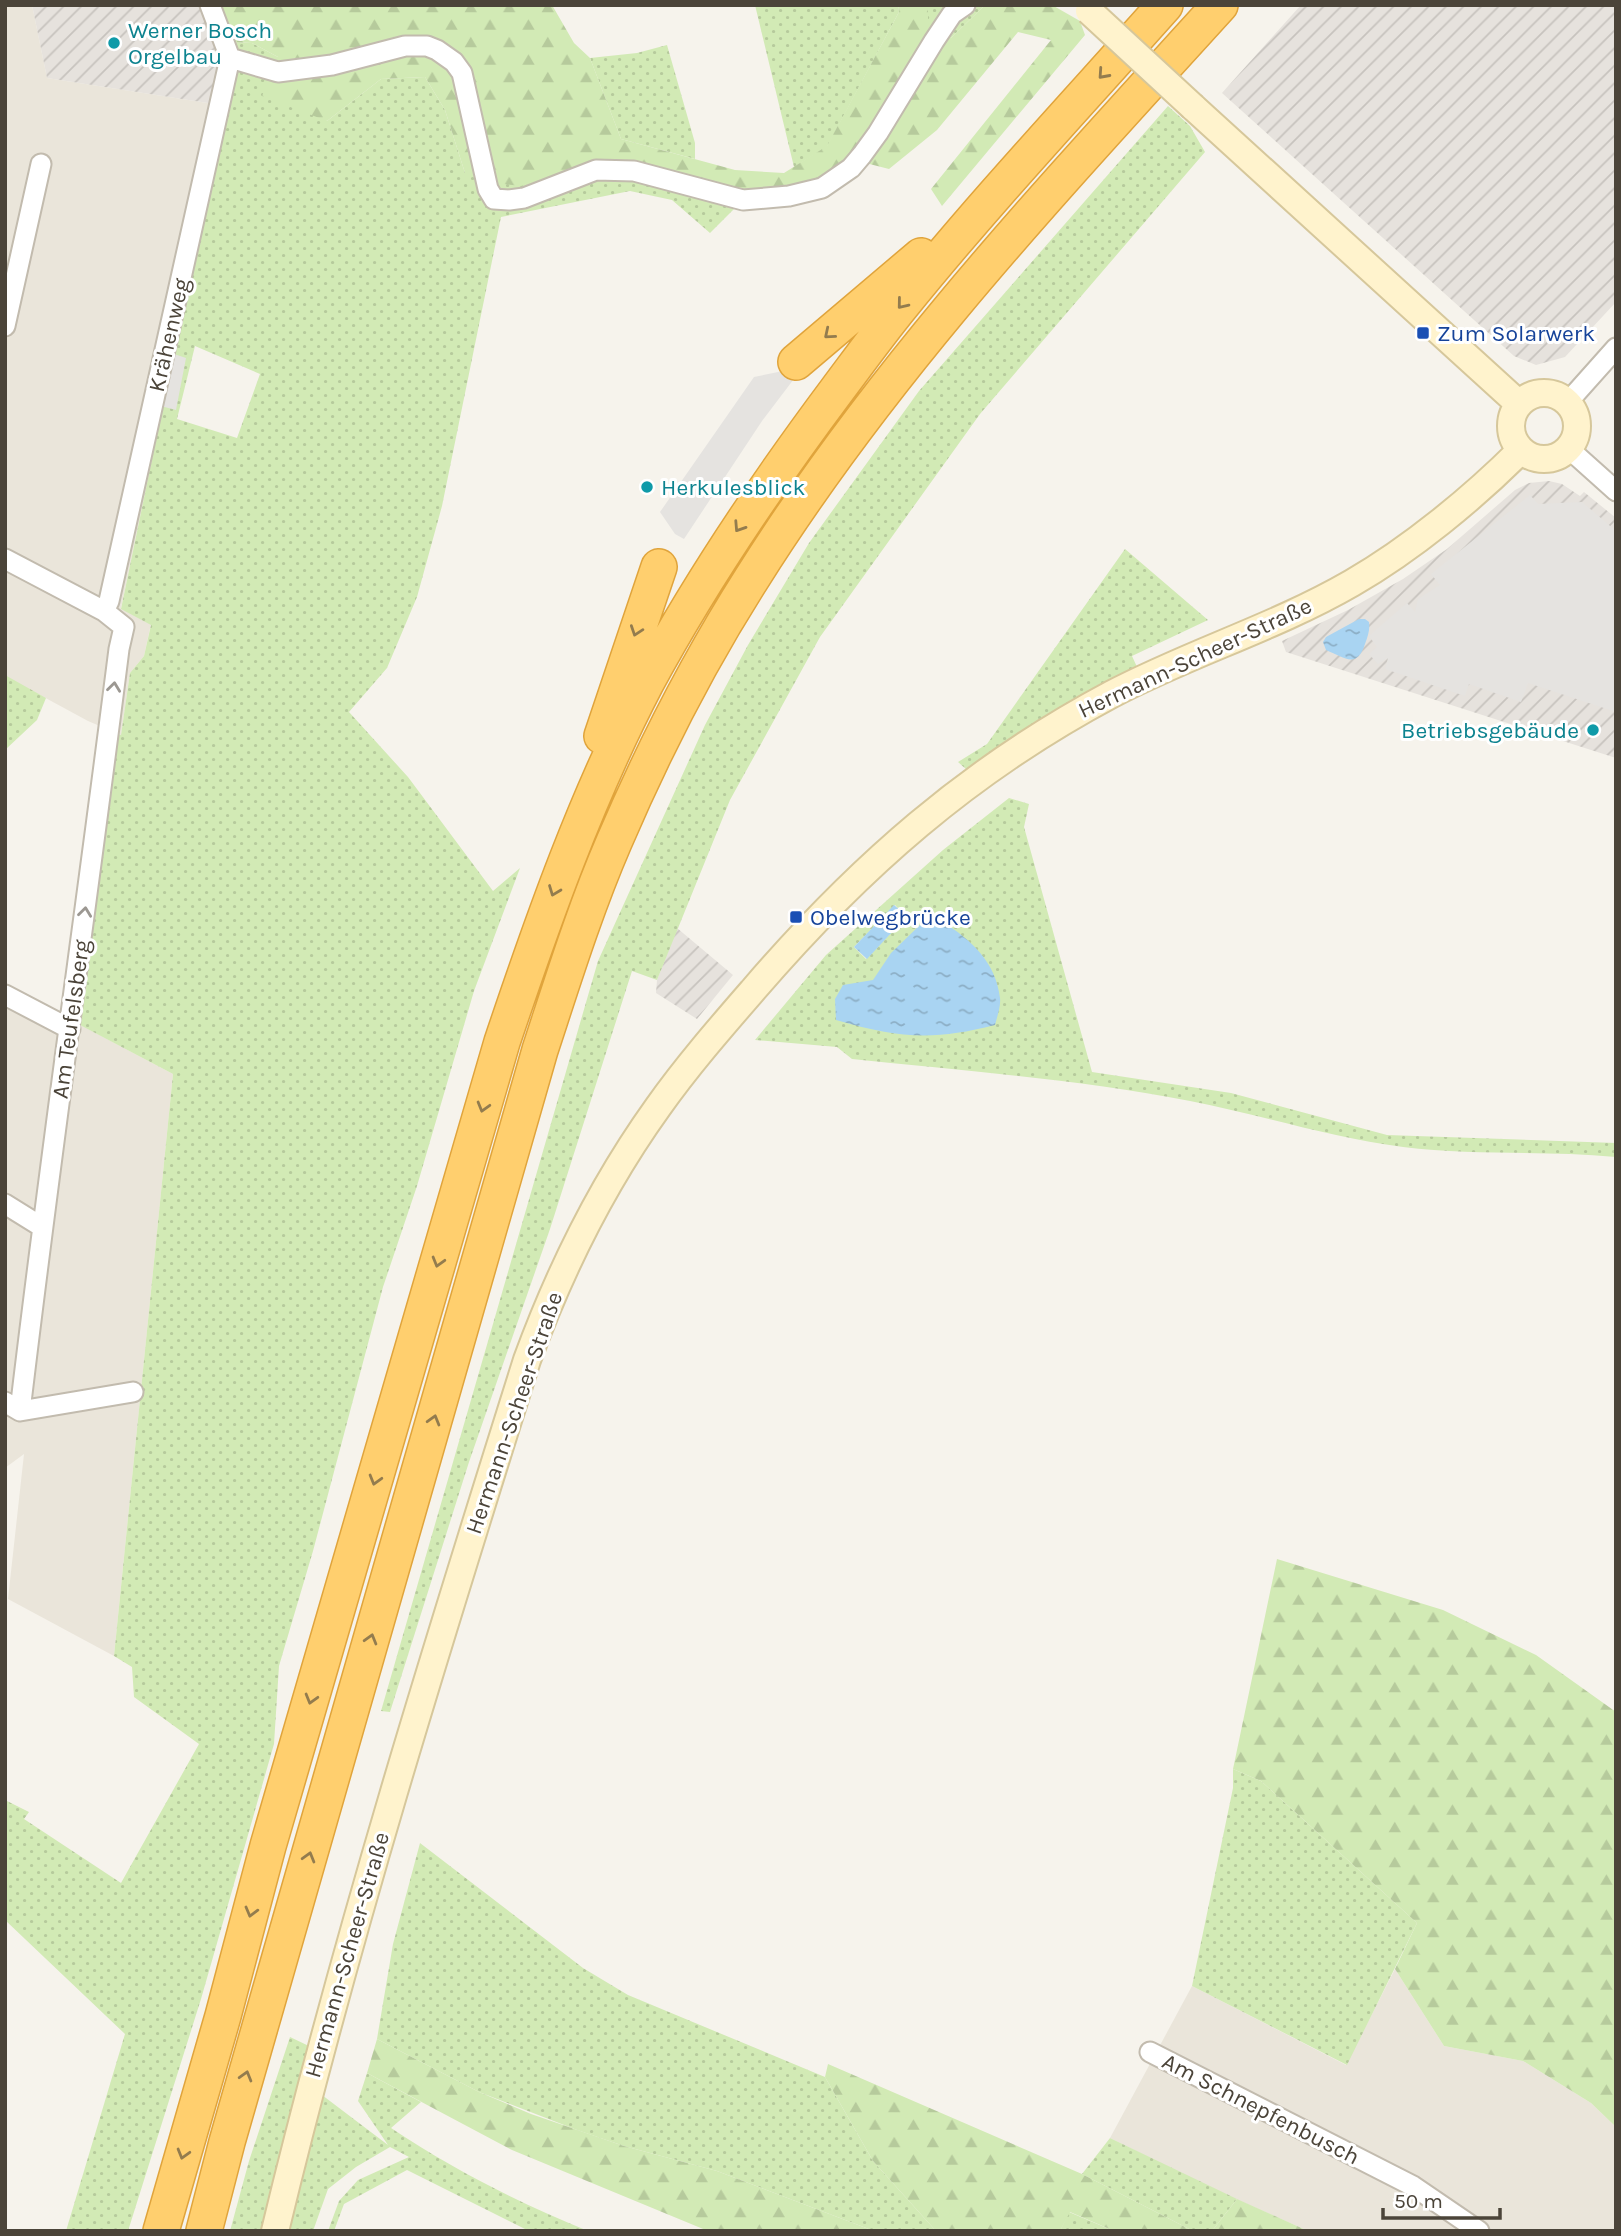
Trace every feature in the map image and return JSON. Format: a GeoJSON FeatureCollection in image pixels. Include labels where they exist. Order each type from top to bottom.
{"type":"FeatureCollection","features":[{"type":"Feature","properties":{"kind":"highway"},"geometry":{"type":"LineString","coordinates":[[161,2231],[223,2016],[268,1846],[502,1042],[539,931],[578,827],[646,684],[725,548],[775,472],[900,307],[1165,5]]}},
{"type":"Feature","properties":{"kind":"highway"},"geometry":{"type":"LineString","coordinates":[[204,2231],[227,2142],[540,1050],[576,942],[614,842],[679,706],[750,581],[814,484],[878,397],[1008,239],[1220,5]]}},
{"type":"Feature","properties":{"kind":"highway"},"geometry":{"type":"LineString","coordinates":[[796,362],[919,257],[978,215]]}},
{"type":"Feature","properties":{"kind":"highway"},"geometry":{"type":"LineString","coordinates":[[578,827],[608,713],[659,567]]}},
{"type":"Feature","properties":{"kind":"main road"},"geometry":{"type":"LineString","coordinates":[[1086,8],[1519,404]]}},
{"type":"Feature","properties":{"kind":"main road"},"geometry":{"type":"LineString","coordinates":[[1541,393],[1556,396],[1567,403],[1574,414],[1576,428],[1568,448],[1558,456],[1545,458],[1532,457],[1521,450],[1511,427],[1511,419],[1519,404],[1525,398],[1541,393]]}},
{"type":"Feature","properties":{"kind":"main road","name":"Hermann-Scheer-Straße"},"geometry":{"type":"LineString","coordinates":[[275,2231],[306,2101],[382,1829],[527,1360],[551,1298],[587,1222],[657,1108],[715,1034],[822,912],[891,846],[956,794],[1044,733],[1114,693],[1352,583],[1398,553],[1477,492],[1521,450]]}},
{"type":"Feature","properties":{"kind":"street"},"geometry":{"type":"LineString","coordinates":[[210,5],[230,58],[278,72],[332,65],[405,46],[427,46],[437,50],[454,62],[461,74],[488,189],[494,199],[509,200],[524,198],[596,170],[634,171],[743,200],[765,200],[822,188],[851,167],[878,133],[952,14],[965,5]]}},
{"type":"Feature","properties":{"kind":"street","name":"Krähenweg"},"geometry":{"type":"LineString","coordinates":[[104,611],[109,601],[230,58]]}},
{"type":"Feature","properties":{"kind":"street"},"geometry":{"type":"LineString","coordinates":[[5,326],[41,164]]}},
{"type":"Feature","properties":{"kind":"street"},"geometry":{"type":"LineString","coordinates":[[1567,403],[1616,348]]}},
{"type":"Feature","properties":{"kind":"street"},"geometry":{"type":"LineString","coordinates":[[1568,448],[1616,491]]}},
{"type":"Feature","properties":{"kind":"street"},"geometry":{"type":"LineString","coordinates":[[5,559],[104,611]]}},
{"type":"Feature","properties":{"kind":"street","name":"Am Teufelsberg"},"geometry":{"type":"LineString","coordinates":[[13,1407],[42,1227],[124,627],[104,611]]}},
{"type":"Feature","properties":{"kind":"street"},"geometry":{"type":"LineString","coordinates":[[5,995],[70,1029]]}},
{"type":"Feature","properties":{"kind":"street"},"geometry":{"type":"LineString","coordinates":[[5,1204],[42,1227]]}},
{"type":"Feature","properties":{"kind":"street"},"geometry":{"type":"LineString","coordinates":[[13,1407],[133,1392]]}},
{"type":"Feature","properties":{"kind":"street","name":"Am Schnepfenbusch"},"geometry":{"type":"LineString","coordinates":[[1150,2052],[1412,2186],[1479,2231]]}},
{"type":"Feature","properties":{"kind":"shaded area"},"geometry":{"type":"Polygon","coordinates":[[[5,5],[32,5],[47,78],[227,106],[121,608],[151,624],[144,656],[130,673],[121,735],[88,721],[5,676],[5,5]]]}},
{"type":"Feature","properties":{"kind":"shaded area"},"geometry":{"type":"Polygon","coordinates":[[[32,5],[218,5],[227,106],[47,78],[32,5]]]}},
{"type":"Feature","properties":{"kind":"shaded area"},"geometry":{"type":"Polygon","coordinates":[[[1301,5],[1616,5],[1616,302],[1565,357],[1536,365],[1514,356],[1222,93],[1301,5]]]}},
{"type":"Feature","properties":{"kind":"shaded area"},"geometry":{"type":"Polygon","coordinates":[[[165,351],[186,358],[176,410],[153,404],[165,351]]]}},
{"type":"Feature","properties":{"kind":"shaded area"},"geometry":{"type":"Polygon","coordinates":[[[803,367],[762,421],[684,539],[675,534],[660,512],[754,377],[803,367]]]}},
{"type":"Feature","properties":{"kind":"shaded area"},"geometry":{"type":"Polygon","coordinates":[[[1549,481],[1562,484],[1580,496],[1584,492],[1616,518],[1616,758],[1286,652],[1282,641],[1348,610],[1403,579],[1447,549],[1515,490],[1529,483],[1549,481]]]}},
{"type":"Feature","properties":{"kind":"shaded area"},"geometry":{"type":"Polygon","coordinates":[[[1530,495],[1538,504],[1582,502],[1616,531],[1616,712],[1528,683],[1521,702],[1469,684],[1465,696],[1385,669],[1388,658],[1378,664],[1369,654],[1377,647],[1369,636],[1407,603],[1415,612],[1418,599],[1440,585],[1431,574],[1530,495]]]}},
{"type":"Feature","properties":{"kind":"shaded area"},"geometry":{"type":"Polygon","coordinates":[[[677,928],[733,975],[697,1019],[656,993],[657,980],[677,928]]]}},
{"type":"Feature","properties":{"kind":"shaded area"},"geometry":{"type":"Polygon","coordinates":[[[5,985],[173,1074],[114,1656],[8,1599],[24,1454],[5,1468],[5,985]]]}},
{"type":"Feature","properties":{"kind":"shaded area"},"geometry":{"type":"Polygon","coordinates":[[[1395,1969],[1444,2046],[1523,2061],[1591,2103],[1616,2127],[1616,2231],[1308,2231],[1209,2187],[1110,2138],[1192,1986],[1346,2065],[1395,1969]]]}},
{"type":"Feature","properties":{"kind":"green space"},"geometry":{"type":"Polygon","coordinates":[[[218,5],[552,5],[574,43],[590,58],[621,139],[735,170],[784,173],[827,146],[899,12],[898,5],[928,5],[928,31],[951,38],[985,5],[1052,5],[1080,21],[1085,35],[942,206],[931,189],[1051,40],[1018,32],[937,130],[889,169],[850,159],[821,178],[788,188],[751,192],[591,165],[521,186],[496,183],[465,173],[445,110],[425,77],[381,79],[327,121],[262,96],[278,57],[252,43],[232,42],[218,5]]]}},
{"type":"Feature","properties":{"kind":"green space"},"geometry":{"type":"Polygon","coordinates":[[[755,5],[898,5],[899,12],[827,147],[794,167],[755,5]]]}},
{"type":"Feature","properties":{"kind":"green space"},"geometry":{"type":"Polygon","coordinates":[[[928,5],[985,5],[951,38],[928,31],[928,5]]]}},
{"type":"Feature","properties":{"kind":"green space"},"geometry":{"type":"Polygon","coordinates":[[[232,42],[252,43],[278,57],[327,121],[381,79],[425,77],[445,110],[465,173],[591,165],[751,192],[710,233],[672,200],[630,191],[501,217],[442,506],[417,597],[387,668],[349,712],[408,777],[493,891],[520,868],[474,991],[417,1186],[383,1287],[313,1551],[279,1666],[274,1744],[201,1999],[128,2231],[66,2231],[125,2034],[5,1920],[5,1800],[29,1812],[24,1819],[121,1883],[199,1744],[134,1697],[132,1667],[114,1656],[173,1074],[61,1015],[102,728],[121,735],[130,673],[144,656],[151,625],[121,609],[203,213],[232,42]],[[195,346],[177,419],[237,438],[260,374],[195,346]]]}},
{"type":"Feature","properties":{"kind":"green space"},"geometry":{"type":"Polygon","coordinates":[[[667,45],[695,143],[695,159],[621,139],[590,58],[637,53],[667,45]]]}},
{"type":"Feature","properties":{"kind":"green space"},"geometry":{"type":"Polygon","coordinates":[[[1168,106],[1190,126],[1205,152],[980,414],[820,637],[730,800],[657,980],[632,971],[550,1229],[469,1462],[390,1712],[381,1711],[598,961],[705,725],[748,645],[809,543],[919,391],[1168,106]]]}},
{"type":"Feature","properties":{"kind":"green space"},"geometry":{"type":"Polygon","coordinates":[[[1125,549],[1208,620],[1132,656],[1137,667],[967,770],[958,762],[987,744],[1125,549]]]}},
{"type":"Feature","properties":{"kind":"green space"},"geometry":{"type":"Polygon","coordinates":[[[5,675],[46,698],[37,720],[5,750],[5,675]]]}},
{"type":"Feature","properties":{"kind":"green space"},"geometry":{"type":"Polygon","coordinates":[[[1009,798],[1029,804],[1024,827],[1092,1072],[1231,1093],[1387,1135],[1616,1143],[1616,1157],[1403,1147],[1349,1138],[1148,1093],[1021,1076],[852,1059],[837,1047],[755,1040],[826,955],[943,850],[1009,798]],[[895,905],[854,947],[866,959],[906,917],[895,905]]]}},
{"type":"Feature","properties":{"kind":"green space"},"geometry":{"type":"Polygon","coordinates":[[[1277,1559],[1443,1610],[1536,1655],[1616,1712],[1616,2127],[1591,2103],[1523,2061],[1444,2046],[1395,1969],[1417,1923],[1261,1781],[1233,1769],[1277,1559]]]}},
{"type":"Feature","properties":{"kind":"green space"},"geometry":{"type":"Polygon","coordinates":[[[1233,1769],[1261,1781],[1417,1923],[1347,2065],[1192,1986],[1233,1788],[1233,1769]]]}},
{"type":"Feature","properties":{"kind":"green space"},"geometry":{"type":"Polygon","coordinates":[[[420,1843],[583,1968],[628,1995],[825,2077],[873,2161],[936,2231],[874,2231],[717,2171],[624,2146],[577,2130],[479,2092],[377,2039],[393,1944],[420,1843]]]}},
{"type":"Feature","properties":{"kind":"green space"},"geometry":{"type":"Polygon","coordinates":[[[290,2037],[311,2047],[264,2231],[230,2231],[249,2161],[290,2037]]]}},
{"type":"Feature","properties":{"kind":"green space"},"geometry":{"type":"Polygon","coordinates":[[[377,2039],[479,2092],[531,2114],[624,2146],[717,2171],[874,2231],[708,2231],[512,2150],[367,2073],[377,2039]]]}},
{"type":"Feature","properties":{"kind":"green space"},"geometry":{"type":"Polygon","coordinates":[[[828,2064],[1082,2174],[1193,2231],[1114,2231],[1070,2212],[1060,2231],[936,2231],[873,2161],[825,2077],[828,2064]]]}},
{"type":"Feature","properties":{"kind":"green space"},"geometry":{"type":"Polygon","coordinates":[[[367,2073],[421,2102],[391,2128],[487,2185],[588,2231],[529,2231],[407,2170],[344,2204],[334,2231],[328,2231],[339,2201],[358,2180],[409,2157],[390,2147],[356,2167],[328,2189],[313,2231],[285,2231],[322,2095],[388,2145],[358,2101],[367,2073]]]}},
{"type":"Feature","properties":{"kind":"green space"},"geometry":{"type":"Polygon","coordinates":[[[1110,2138],[1237,2199],[1212,2231],[1193,2231],[1082,2174],[1110,2138]]]}},
{"type":"Feature","properties":{"kind":"green space"},"geometry":{"type":"Polygon","coordinates":[[[1237,2199],[1308,2231],[1212,2231],[1237,2199]]]}},
{"type":"Feature","properties":{"kind":"green space"},"geometry":{"type":"Polygon","coordinates":[[[1069,2212],[1114,2231],[1060,2231],[1069,2212]]]}},
{"type":"Feature","properties":{"kind":"water"},"geometry":{"type":"Polygon","coordinates":[[[1359,619],[1369,622],[1369,628],[1358,657],[1345,658],[1326,650],[1323,642],[1326,637],[1359,619]]]}},
{"type":"Feature","properties":{"kind":"water"},"geometry":{"type":"Polygon","coordinates":[[[894,905],[907,916],[867,959],[854,947],[894,905]]]}},
{"type":"Feature","properties":{"kind":"water"},"geometry":{"type":"Polygon","coordinates":[[[943,922],[972,944],[988,963],[998,985],[1000,1001],[995,1025],[953,1034],[916,1035],[878,1031],[836,1020],[835,999],[843,985],[873,980],[891,953],[921,924],[943,922]]]}},
{"type":"Feature","properties":{"kind":"place","name":"Werner Bosch Orgelbau"},"geometry":{"type":"Point","coordinates":[114,43]}},
{"type":"Feature","properties":{"kind":"place","name":"Zum Solarwerk"},"geometry":{"type":"Point","coordinates":[1423,333]}},
{"type":"Feature","properties":{"kind":"place","name":"Herkulesblick"},"geometry":{"type":"Point","coordinates":[647,487]}},
{"type":"Feature","properties":{"kind":"place","name":"Betriebsgebäude"},"geometry":{"type":"Point","coordinates":[1593,730]}},
{"type":"Feature","properties":{"kind":"place","name":"Obelwegbrücke"},"geometry":{"type":"Point","coordinates":[796,917]}}]}
